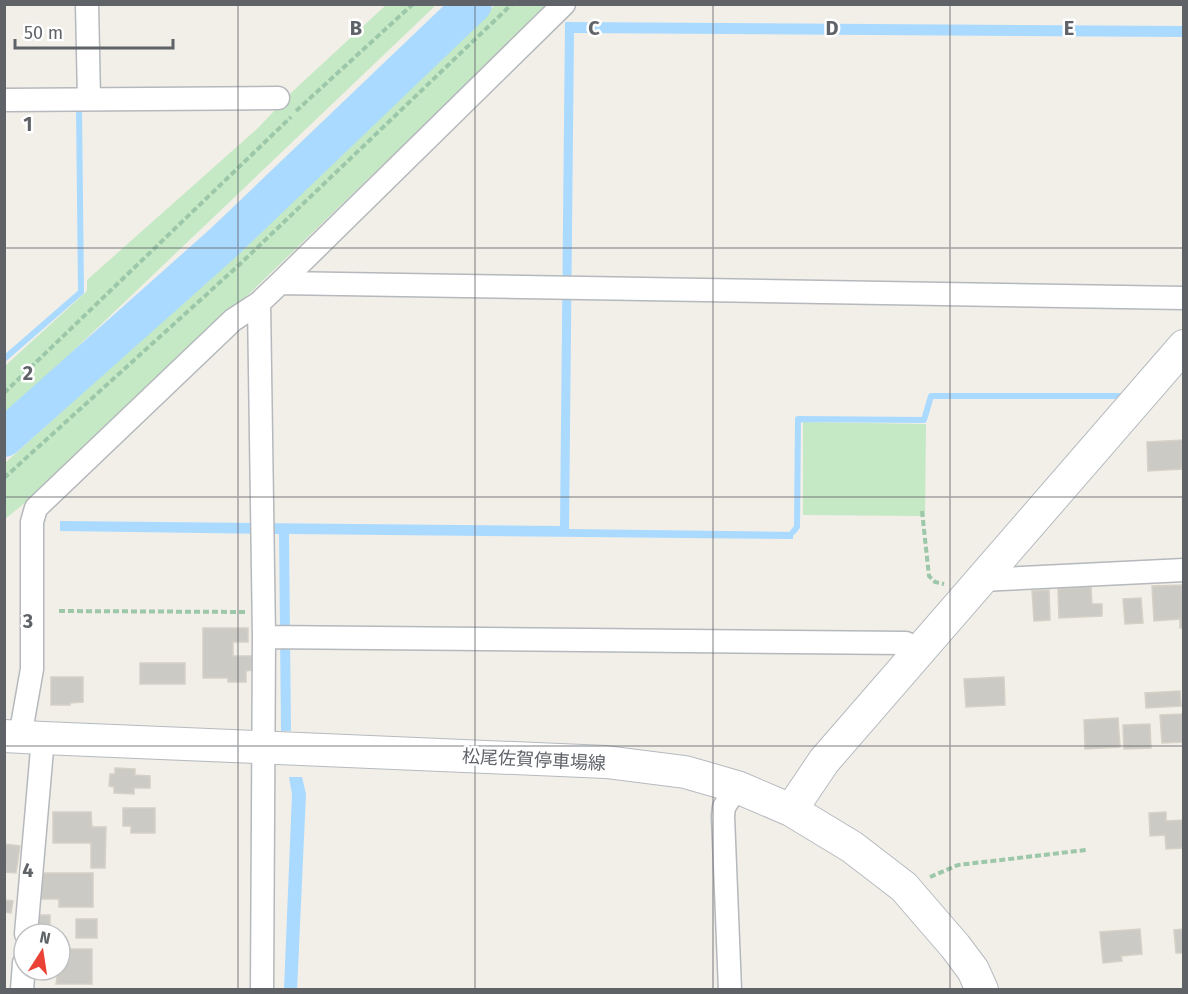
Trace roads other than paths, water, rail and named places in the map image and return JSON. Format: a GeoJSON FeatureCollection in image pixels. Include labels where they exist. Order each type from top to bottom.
{"type":"FeatureCollection","features":[{"type":"Feature","properties":{"kind":"main road"},"geometry":{"type":"LineString","coordinates":[[791,810],[824,761],[1184,346]]}},
{"type":"Feature","properties":{"kind":"main road","name":"松尾佐賀停車場線"},"geometry":{"type":"LineString","coordinates":[[23,737],[606,762],[685,772],[737,787],[791,810],[852,847],[904,887],[973,970],[982,990]]}},
{"type":"Feature","properties":{"kind":"street"},"geometry":{"type":"LineString","coordinates":[[87,4],[89,99]]}},
{"type":"Feature","properties":{"kind":"street"},"geometry":{"type":"LineString","coordinates":[[26,922],[23,737],[32,669],[32,522],[36,508],[233,320],[259,303],[280,283],[564,4]]}},
{"type":"Feature","properties":{"kind":"street"},"geometry":{"type":"LineString","coordinates":[[4,100],[278,98]]}},
{"type":"Feature","properties":{"kind":"street"},"geometry":{"type":"LineString","coordinates":[[280,283],[1184,298]]}},
{"type":"Feature","properties":{"kind":"street"},"geometry":{"type":"LineString","coordinates":[[259,303],[264,613],[277,637],[264,748],[262,990]]}},
{"type":"Feature","properties":{"kind":"street"},"geometry":{"type":"LineString","coordinates":[[981,580],[1184,570]]}},
{"type":"Feature","properties":{"kind":"street"},"geometry":{"type":"LineString","coordinates":[[277,637],[906,643],[919,651]]}},
{"type":"Feature","properties":{"kind":"street"},"geometry":{"type":"LineString","coordinates":[[730,990],[723,816],[724,807],[737,787]]}},
{"type":"Feature","properties":{"kind":"water"},"geometry":{"type":"Polygon","coordinates":[[[565,22],[1183,26],[1183,37],[574,33],[569,529],[793,532],[793,539],[289,534],[291,731],[281,731],[279,534],[60,531],[60,521],[560,526],[565,22]]]}},
{"type":"Feature","properties":{"kind":"water"},"geometry":{"type":"Polygon","coordinates":[[[289,777],[302,777],[306,794],[297,990],[284,989],[292,794],[289,777]]]}},
{"type":"Feature","properties":{"kind":"waterway"},"geometry":{"type":"LineString","coordinates":[[4,438],[223,243],[473,4]]}},
{"type":"Feature","properties":{"kind":"waterway"},"geometry":{"type":"LineString","coordinates":[[4,359],[81,292],[79,107]]}},
{"type":"Feature","properties":{"kind":"waterway"},"geometry":{"type":"LineString","coordinates":[[793,532],[797,527],[798,419],[924,420],[931,396],[1119,396]]}}]}
